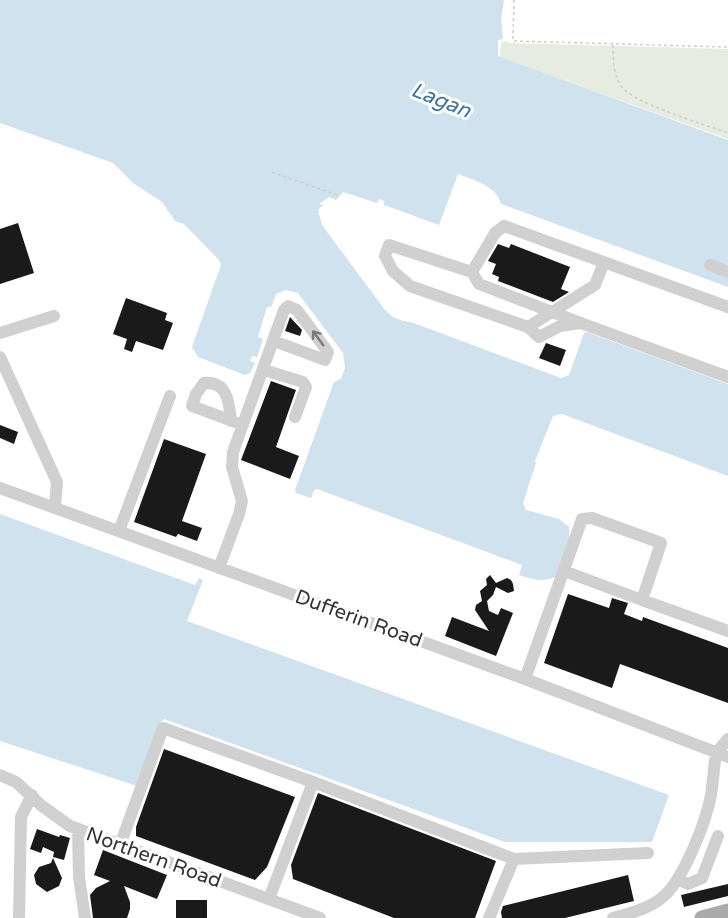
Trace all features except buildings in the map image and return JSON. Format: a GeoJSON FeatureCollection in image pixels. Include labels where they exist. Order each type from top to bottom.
{"type":"FeatureCollection","features":[{"type":"Feature","properties":{"kind":"main road"},"geometry":{"type":"LineString","coordinates":[[702,918],[728,911]]}},
{"type":"Feature","properties":{"kind":"street"},"geometry":{"type":"LineString","coordinates":[[472,272],[495,233],[504,226],[728,307]]}},
{"type":"Feature","properties":{"kind":"street"},"geometry":{"type":"LineString","coordinates":[[581,323],[560,326],[538,337],[528,327],[410,286],[393,271],[385,256],[389,245],[472,272],[479,284],[728,377]]}},
{"type":"Feature","properties":{"kind":"street"},"geometry":{"type":"LineString","coordinates":[[528,327],[595,285],[604,262]]}},
{"type":"Feature","properties":{"kind":"street"},"geometry":{"type":"LineString","coordinates":[[710,265],[728,272]]}},
{"type":"Feature","properties":{"kind":"street"},"geometry":{"type":"LineString","coordinates":[[219,568],[242,501],[231,467],[237,423],[264,370],[284,310],[288,306],[297,310],[328,352],[325,360],[274,341]]}},
{"type":"Feature","properties":{"kind":"street"},"geometry":{"type":"LineString","coordinates":[[0,333],[54,316]]}},
{"type":"Feature","properties":{"kind":"street"},"geometry":{"type":"LineString","coordinates":[[0,357],[57,482],[55,507]]}},
{"type":"Feature","properties":{"kind":"street"},"geometry":{"type":"LineString","coordinates":[[264,370],[303,382],[306,387],[295,417]]}},
{"type":"Feature","properties":{"kind":"street"},"geometry":{"type":"LineString","coordinates":[[119,531],[170,396]]}},
{"type":"Feature","properties":{"kind":"street","name":"Dufferin Road"},"geometry":{"type":"LineString","coordinates":[[0,488],[525,679],[722,755]]}},
{"type":"Feature","properties":{"kind":"street"},"geometry":{"type":"LineString","coordinates":[[525,679],[582,519],[592,518],[661,543],[642,600]]}},
{"type":"Feature","properties":{"kind":"street"},"geometry":{"type":"LineString","coordinates":[[564,571],[728,631]]}},
{"type":"Feature","properties":{"kind":"street"},"geometry":{"type":"LineString","coordinates":[[120,845],[163,728],[313,782],[514,859],[648,853]]}},
{"type":"Feature","properties":{"kind":"street"},"geometry":{"type":"LineString","coordinates":[[613,918],[642,910],[663,898],[679,879],[711,797],[728,740]]}},
{"type":"Feature","properties":{"kind":"street","name":"Northern Road"},"geometry":{"type":"LineString","coordinates":[[0,775],[16,782],[53,815],[78,829],[320,918]]}},
{"type":"Feature","properties":{"kind":"street"},"geometry":{"type":"LineString","coordinates":[[269,899],[313,782]]}},
{"type":"Feature","properties":{"kind":"street"},"geometry":{"type":"LineString","coordinates":[[19,918],[21,817],[32,795]]}},
{"type":"Feature","properties":{"kind":"street"},"geometry":{"type":"LineString","coordinates":[[78,829],[79,877],[85,918]]}},
{"type":"Feature","properties":{"kind":"street"},"geometry":{"type":"LineString","coordinates":[[679,879],[688,884],[702,878],[718,836]]}},
{"type":"Feature","properties":{"kind":"street"},"geometry":{"type":"LineString","coordinates":[[489,918],[514,859]]}},
{"type":"Feature","properties":{"kind":"path"},"geometry":{"type":"LineString","coordinates":[[514,0],[513,41],[728,47]]}},
{"type":"Feature","properties":{"kind":"path"},"geometry":{"type":"LineString","coordinates":[[613,44],[616,76],[620,85],[632,97],[728,133]]}},
{"type":"Feature","properties":{"kind":"path"},"geometry":{"type":"LineString","coordinates":[[272,172],[340,195]]}},
{"type":"Feature","properties":{"kind":"shaded area"},"geometry":{"type":"Polygon","coordinates":[[[508,41],[508,43],[728,49],[728,139],[500,57],[501,42],[508,41]]]}},
{"type":"Feature","properties":{"kind":"water","name":"Lagan"},"geometry":{"type":"Polygon","coordinates":[[[0,0],[504,0],[501,19],[503,39],[498,40],[498,56],[728,140],[728,287],[501,204],[490,188],[458,174],[439,225],[384,205],[384,201],[379,199],[377,203],[343,192],[336,200],[329,197],[319,204],[323,205],[318,210],[322,225],[385,310],[393,317],[561,378],[569,375],[584,333],[587,332],[728,384],[728,476],[562,414],[553,416],[535,461],[523,503],[526,510],[559,519],[569,527],[569,539],[556,577],[542,580],[519,575],[522,565],[317,489],[314,490],[311,498],[296,493],[295,490],[334,382],[341,379],[345,368],[343,353],[298,293],[286,290],[276,294],[271,307],[267,307],[258,337],[263,339],[257,357],[252,356],[250,361],[255,363],[250,373],[245,375],[198,357],[192,347],[221,265],[219,260],[184,224],[175,221],[162,202],[133,183],[113,163],[0,123],[0,0]]]}},
{"type":"Feature","properties":{"kind":"water"},"geometry":{"type":"Polygon","coordinates":[[[0,514],[195,585],[199,578],[203,580],[187,621],[669,795],[652,842],[505,842],[164,719],[137,786],[0,741],[0,514]]]}}]}
